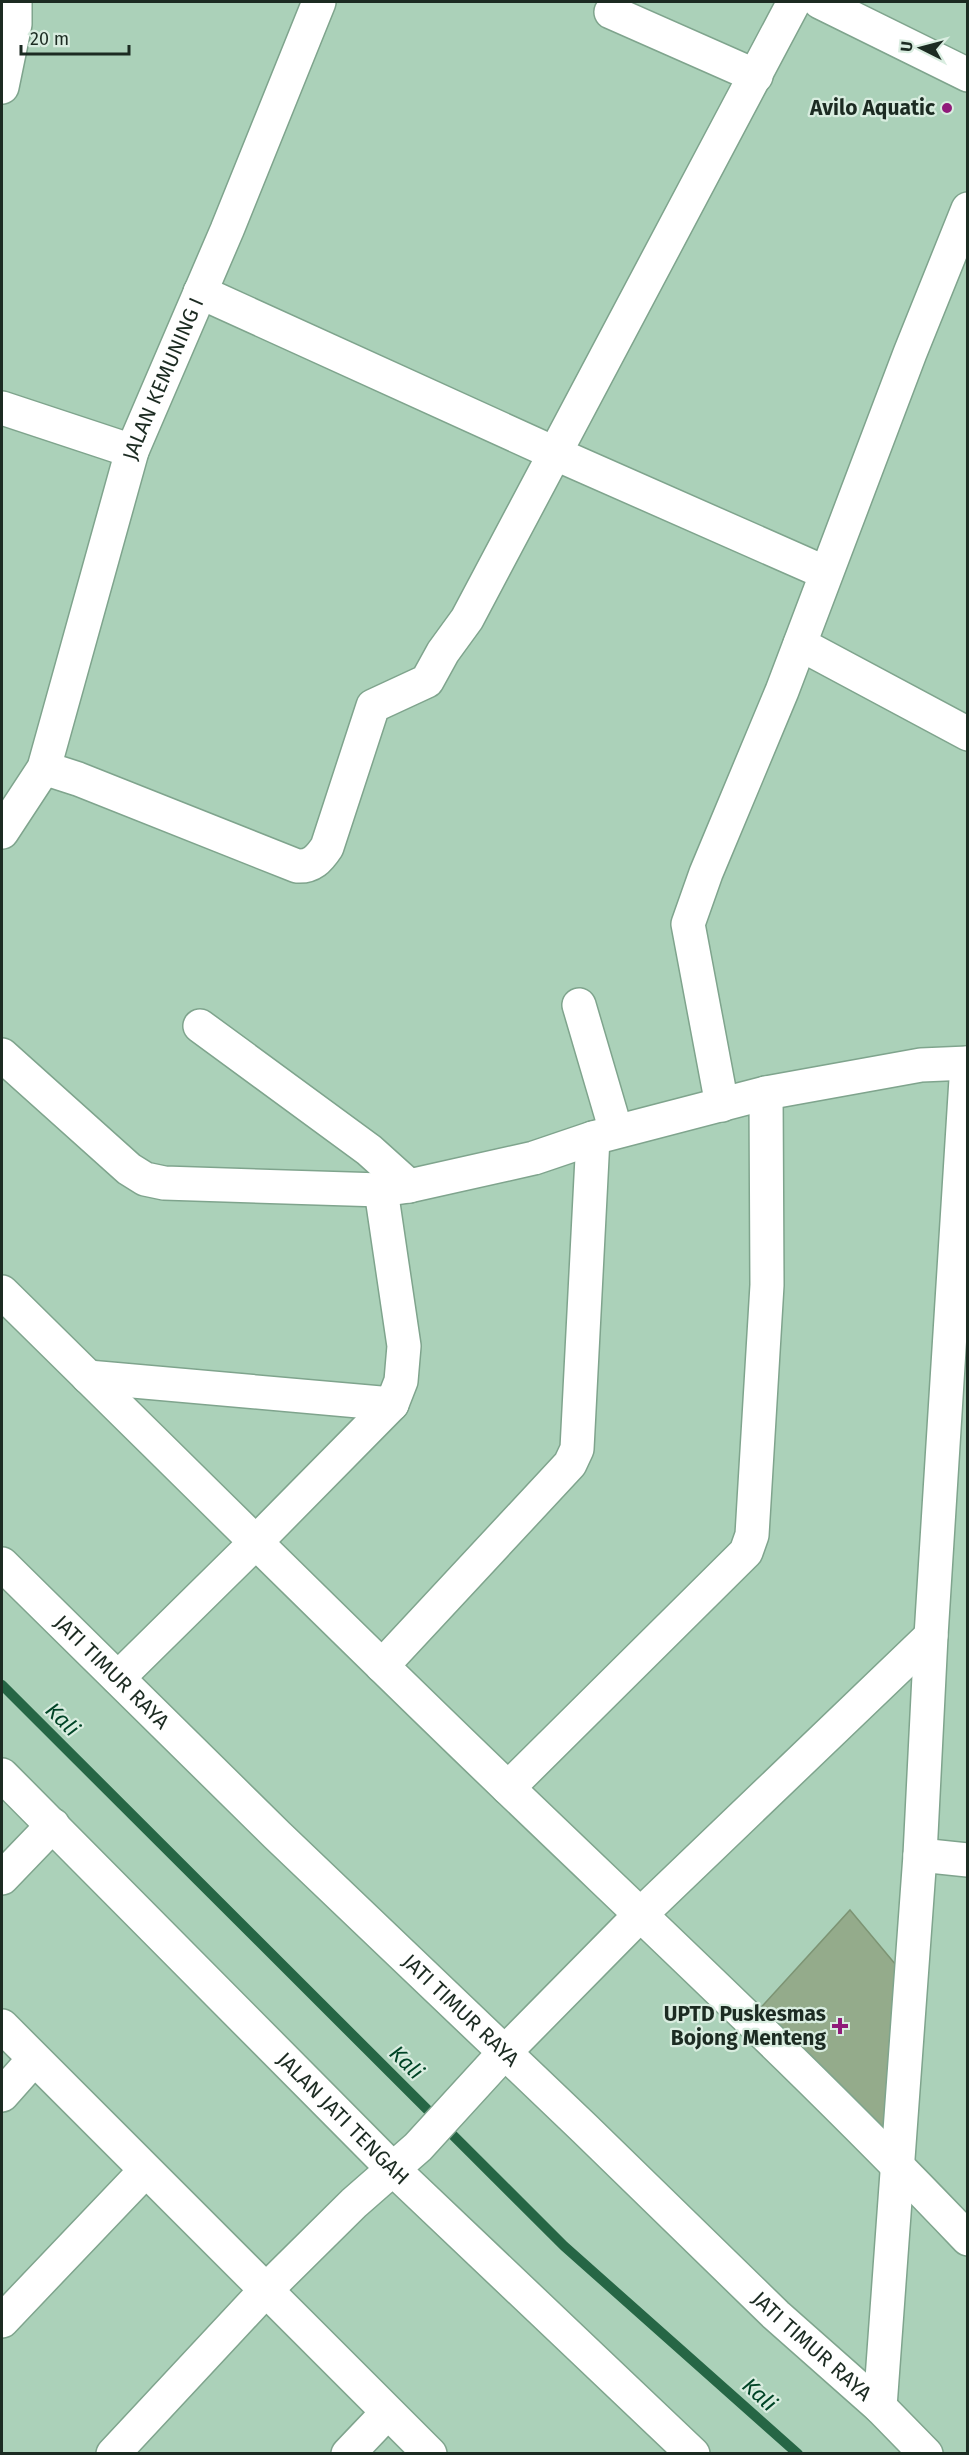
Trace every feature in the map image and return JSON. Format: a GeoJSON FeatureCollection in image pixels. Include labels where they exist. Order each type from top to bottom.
{"type":"FeatureCollection","features":[{"type":"Feature","properties":{"kind":"street"},"geometry":{"type":"LineString","coordinates":[[2,87],[15,24],[15,2]]}},
{"type":"Feature","properties":{"kind":"street","name":"JALAN KEMUNING I"},"geometry":{"type":"LineString","coordinates":[[2,832],[44,768],[132,451],[319,2]]}},
{"type":"Feature","properties":{"kind":"street"},"geometry":{"type":"LineString","coordinates":[[44,768],[78,779],[297,866],[312,864],[327,847],[373,706],[427,681],[442,652],[467,619],[794,2]]}},
{"type":"Feature","properties":{"kind":"street"},"geometry":{"type":"LineString","coordinates":[[820,2],[968,75]]}},
{"type":"Feature","properties":{"kind":"street"},"geometry":{"type":"LineString","coordinates":[[611,12],[756,76]]}},
{"type":"Feature","properties":{"kind":"street"},"geometry":{"type":"LineString","coordinates":[[722,1105],[688,924],[800,644],[910,353],[968,210]]}},
{"type":"Feature","properties":{"kind":"street"},"geometry":{"type":"LineString","coordinates":[[200,292],[554,453],[826,573]]}},
{"type":"Feature","properties":{"kind":"street"},"geometry":{"type":"LineString","coordinates":[[2,408],[132,451]]}},
{"type":"Feature","properties":{"kind":"street"},"geometry":{"type":"LineString","coordinates":[[800,644],[968,734]]}},
{"type":"Feature","properties":{"kind":"street"},"geometry":{"type":"LineString","coordinates":[[382,1666],[570,1464],[577,1449],[604,1135],[579,1005]]}},
{"type":"Feature","properties":{"kind":"street"},"geometry":{"type":"LineString","coordinates":[[118,1678],[392,1404],[401,1381],[404,1346],[395,1188],[369,1150],[200,1026]]}},
{"type":"Feature","properties":{"kind":"street"},"geometry":{"type":"LineString","coordinates":[[2,1055],[129,1169],[145,1179],[164,1183],[395,1188],[534,1158],[604,1135],[766,1093],[921,1065],[967,1063],[931,1636],[920,1855],[880,2407]]}},
{"type":"Feature","properties":{"kind":"street"},"geometry":{"type":"LineString","coordinates":[[508,1788],[746,1552],[752,1534],[767,1285],[766,1093]]}},
{"type":"Feature","properties":{"kind":"street"},"geometry":{"type":"LineString","coordinates":[[2,1292],[255,1543],[896,2163],[968,2239]]}},
{"type":"Feature","properties":{"kind":"street"},"geometry":{"type":"LineString","coordinates":[[88,1377],[392,1404]]}},
{"type":"Feature","properties":{"kind":"street","name":"JATI TIMUR RAYA"},"geometry":{"type":"LineString","coordinates":[[2,1564],[277,1835],[776,2316],[880,2407],[926,2454]]}},
{"type":"Feature","properties":{"kind":"street"},"geometry":{"type":"LineString","coordinates":[[113,2454],[265,2291],[354,2204],[418,2147],[481,2077],[641,1914],[931,1636]]}},
{"type":"Feature","properties":{"kind":"street","name":"JALAN JATI TENGAH"},"geometry":{"type":"LineString","coordinates":[[2,1775],[394,2170],[693,2454]]}},
{"type":"Feature","properties":{"kind":"street"},"geometry":{"type":"LineString","coordinates":[[2,1878],[53,1826]]}},
{"type":"Feature","properties":{"kind":"street"},"geometry":{"type":"LineString","coordinates":[[920,1855],[968,1860]]}},
{"type":"Feature","properties":{"kind":"street"},"geometry":{"type":"LineString","coordinates":[[2,2026],[144,2171],[430,2454]]}},
{"type":"Feature","properties":{"kind":"street"},"geometry":{"type":"LineString","coordinates":[[2,2095],[34,2059]]}},
{"type":"Feature","properties":{"kind":"street"},"geometry":{"type":"LineString","coordinates":[[2,2321],[144,2171]]}},
{"type":"Feature","properties":{"kind":"street"},"geometry":{"type":"LineString","coordinates":[[348,2454],[387,2413]]}},
{"type":"Feature","properties":{"kind":"building"},"geometry":{"type":"Polygon","coordinates":[[[850,1910],[901,1971],[884,2136],[756,2013],[850,1910]]]}},
{"type":"Feature","properties":{"kind":"waterway","name":"Kali"},"geometry":{"type":"LineString","coordinates":[[2,1685],[564,2246],[798,2454]]}},
{"type":"Feature","properties":{"kind":"place","name":"Avilo Aquatic"},"geometry":{"type":"Point","coordinates":[947,108]}},
{"type":"Feature","properties":{"kind":"place","name":"UPTD Puskesmas Bojong Menteng"},"geometry":{"type":"Point","coordinates":[840,2026]}}]}
